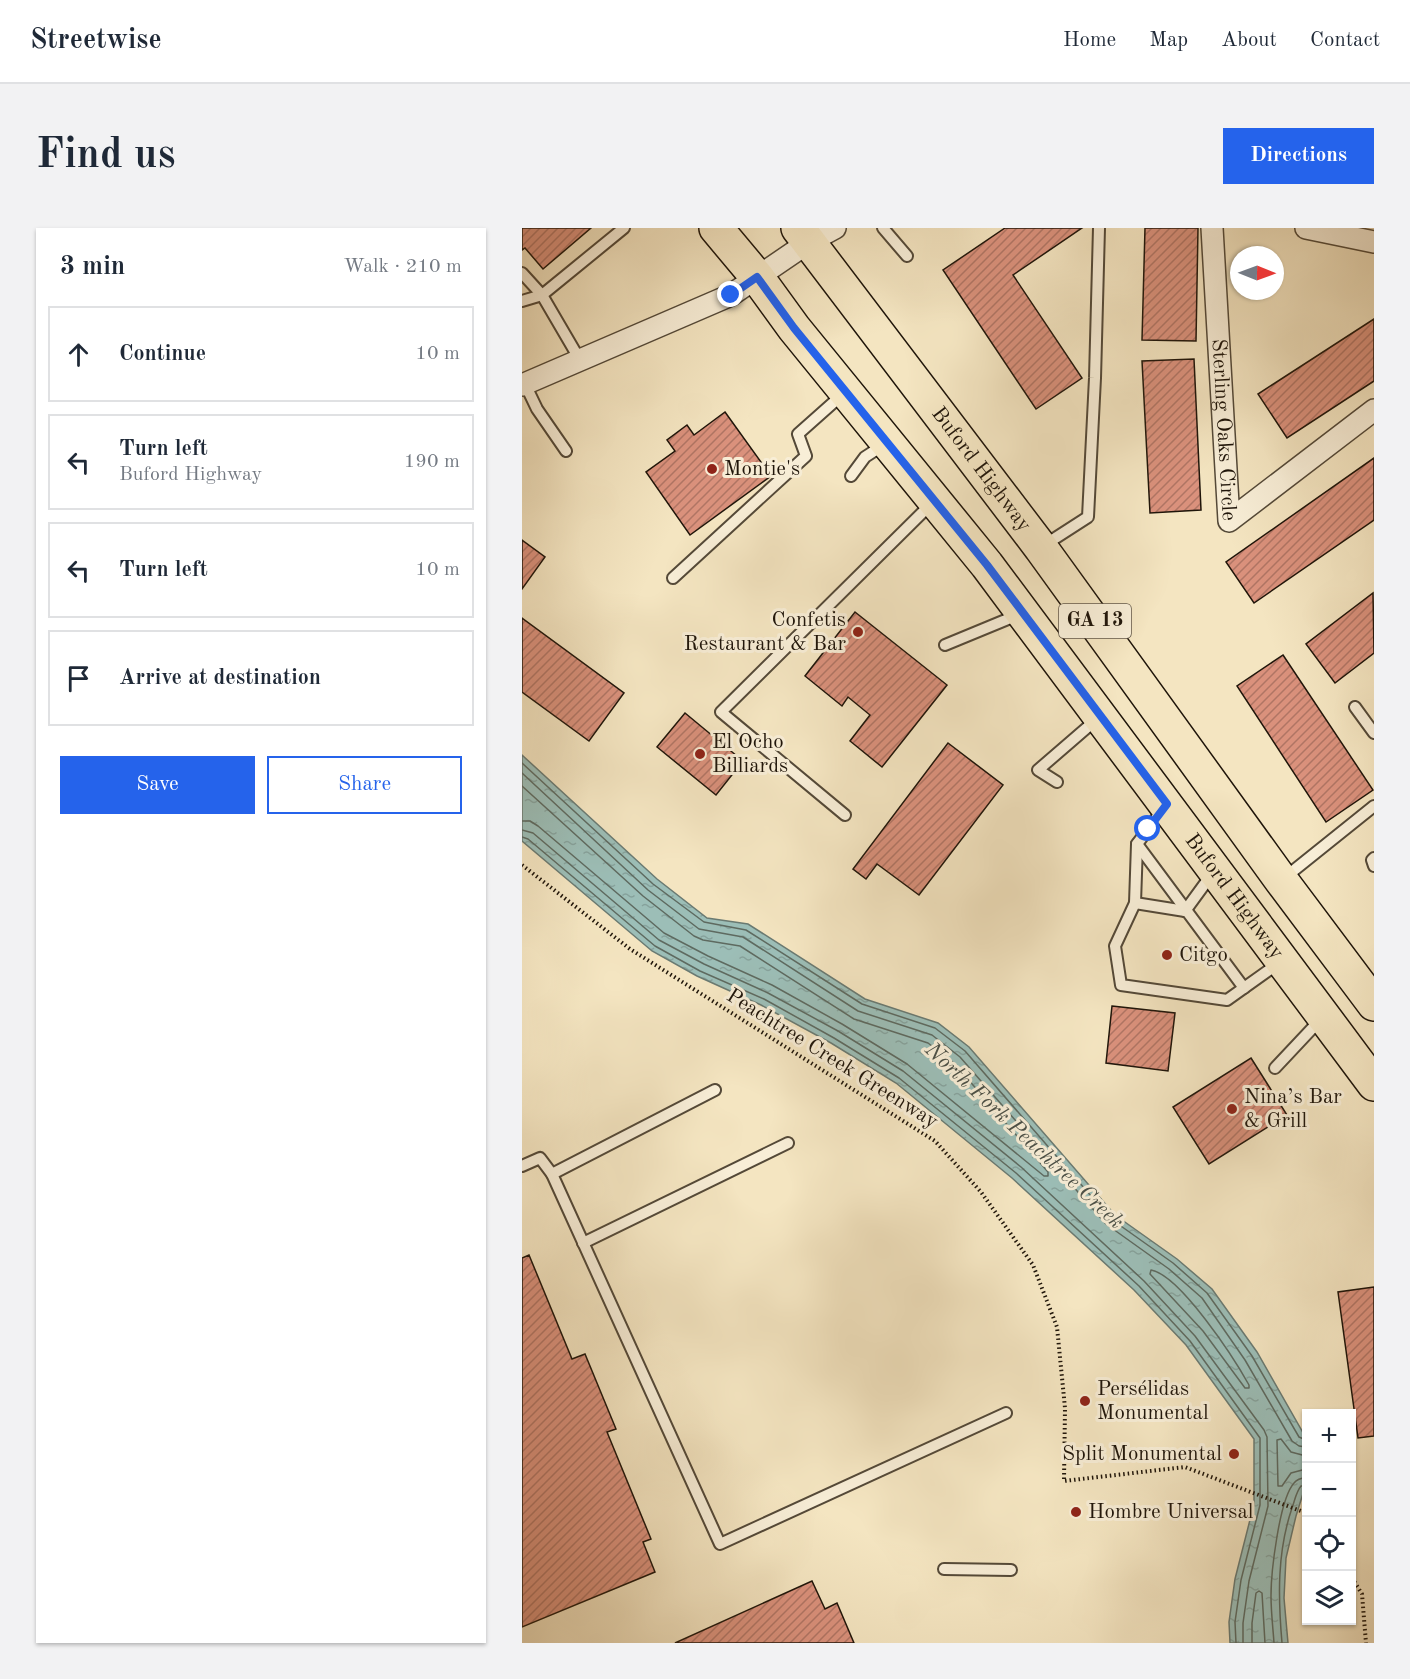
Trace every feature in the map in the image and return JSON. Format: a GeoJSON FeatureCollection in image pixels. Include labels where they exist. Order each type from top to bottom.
{"type":"FeatureCollection","features":[{"type":"Feature","properties":{"kind":"main road","name":"Buford Highway"},"geometry":{"type":"LineString","coordinates":[[716,228],[757,277],[845,392],[987,565],[1374,1084]]}},
{"type":"Feature","properties":{"kind":"main road","name":"Buford Highway"},"geometry":{"type":"LineString","coordinates":[[814,233],[849,298],[1041,548],[1281,880],[1374,1004]]}},
{"type":"Feature","properties":{"kind":"street","name":"Sterling Oaks Circle"},"geometry":{"type":"LineString","coordinates":[[1212,228],[1229,521],[1374,410]]}},
{"type":"Feature","properties":{"kind":"street"},"geometry":{"type":"LineString","coordinates":[[1306,228],[1374,242]]}},
{"type":"Feature","properties":{"kind":"street"},"geometry":{"type":"LineString","coordinates":[[524,384],[731,295],[814,233]]}},
{"type":"Feature","properties":{"kind":"lane"},"geometry":{"type":"LineString","coordinates":[[522,301],[542,295],[624,228]]}},
{"type":"Feature","properties":{"kind":"lane"},"geometry":{"type":"LineString","coordinates":[[883,228],[907,256]]}},
{"type":"Feature","properties":{"kind":"lane"},"geometry":{"type":"LineString","coordinates":[[1041,548],[1088,517],[1099,228]]}},
{"type":"Feature","properties":{"kind":"lane"},"geometry":{"type":"LineString","coordinates":[[522,273],[542,295],[580,360]]}},
{"type":"Feature","properties":{"kind":"lane"},"geometry":{"type":"LineString","coordinates":[[524,384],[537,409],[566,451]]}},
{"type":"Feature","properties":{"kind":"lane"},"geometry":{"type":"LineString","coordinates":[[673,578],[806,456],[798,434],[845,392]]}},
{"type":"Feature","properties":{"kind":"lane"},"geometry":{"type":"LineString","coordinates":[[851,476],[865,457],[887,442]]}},
{"type":"Feature","properties":{"kind":"lane"},"geometry":{"type":"LineString","coordinates":[[845,815],[721,712],[934,501]]}},
{"type":"Feature","properties":{"kind":"lane"},"geometry":{"type":"LineString","coordinates":[[945,645],[1023,613]]}},
{"type":"Feature","properties":{"kind":"lane"},"geometry":{"type":"LineString","coordinates":[[1355,708],[1374,733]]}},
{"type":"Feature","properties":{"kind":"lane"},"geometry":{"type":"LineString","coordinates":[[1057,782],[1038,770],[1101,715]]}},
{"type":"Feature","properties":{"kind":"lane"},"geometry":{"type":"LineString","coordinates":[[1167,804],[1137,844],[1135,903],[1115,946],[1121,985],[1227,1000],[1283,960]]}},
{"type":"Feature","properties":{"kind":"lane"},"geometry":{"type":"LineString","coordinates":[[1281,880],[1374,806]]}},
{"type":"Feature","properties":{"kind":"lane"},"geometry":{"type":"LineString","coordinates":[[1137,844],[1244,988]]}},
{"type":"Feature","properties":{"kind":"lane"},"geometry":{"type":"LineString","coordinates":[[1374,858],[1372,860],[1374,866]]}},
{"type":"Feature","properties":{"kind":"lane"},"geometry":{"type":"LineString","coordinates":[[1185,911],[1214,871]]}},
{"type":"Feature","properties":{"kind":"lane"},"geometry":{"type":"LineString","coordinates":[[1135,903],[1185,911]]}},
{"type":"Feature","properties":{"kind":"lane"},"geometry":{"type":"LineString","coordinates":[[1275,1068],[1323,1016]]}},
{"type":"Feature","properties":{"kind":"lane"},"geometry":{"type":"LineString","coordinates":[[552,1174],[715,1090]]}},
{"type":"Feature","properties":{"kind":"lane"},"geometry":{"type":"LineString","coordinates":[[583,1243],[788,1143]]}},
{"type":"Feature","properties":{"kind":"lane"},"geometry":{"type":"LineString","coordinates":[[522,1166],[540,1158],[552,1174],[720,1544],[1006,1413]]}},
{"type":"Feature","properties":{"kind":"lane"},"geometry":{"type":"LineString","coordinates":[[944,1569],[1011,1570]]}},
{"type":"Feature","properties":{"kind":"path","name":"Peachtree Creek Greenway"},"geometry":{"type":"LineString","coordinates":[[522,865],[630,949],[935,1141],[973,1183],[1033,1265],[1058,1327],[1065,1408],[1064,1481],[1185,1467],[1302,1511]]}},
{"type":"Feature","properties":{"kind":"path"},"geometry":{"type":"LineString","coordinates":[[1356,1584],[1362,1594],[1366,1643]]}},
{"type":"Feature","properties":{"kind":"water","name":"North Fork Peachtree Creek"},"geometry":{"type":"Polygon","coordinates":[[[522,755],[657,879],[707,918],[748,924],[865,999],[938,1023],[969,1047],[1115,1215],[1177,1259],[1212,1289],[1257,1352],[1302,1431],[1302,1497],[1286,1558],[1284,1598],[1288,1643],[1230,1643],[1229,1622],[1235,1579],[1254,1504],[1254,1439],[1186,1345],[1134,1290],[1012,1178],[896,1083],[831,1043],[761,1005],[697,976],[652,951],[522,841],[522,755]]]}},
{"type":"Feature","properties":{"kind":"building"},"geometry":{"type":"Polygon","coordinates":[[[522,228],[591,228],[543,269],[525,248],[522,250],[522,228]]]}},
{"type":"Feature","properties":{"kind":"building"},"geometry":{"type":"Polygon","coordinates":[[[1005,228],[1082,228],[1013,275],[1082,378],[1036,409],[943,270],[1005,228]]]}},
{"type":"Feature","properties":{"kind":"building"},"geometry":{"type":"Polygon","coordinates":[[[1145,228],[1198,228],[1196,341],[1142,340],[1145,228]]]}},
{"type":"Feature","properties":{"kind":"building"},"geometry":{"type":"Polygon","coordinates":[[[1374,319],[1374,381],[1287,438],[1258,394],[1374,319]]]}},
{"type":"Feature","properties":{"kind":"building"},"geometry":{"type":"Polygon","coordinates":[[[1194,359],[1201,510],[1150,513],[1142,361],[1194,359]]]}},
{"type":"Feature","properties":{"kind":"building"},"geometry":{"type":"Polygon","coordinates":[[[725,412],[771,476],[690,535],[646,472],[675,451],[667,440],[687,425],[694,435],[725,412]]]}},
{"type":"Feature","properties":{"kind":"building"},"geometry":{"type":"Polygon","coordinates":[[[1374,458],[1374,520],[1254,603],[1226,562],[1374,458]]]}},
{"type":"Feature","properties":{"kind":"building"},"geometry":{"type":"Polygon","coordinates":[[[522,540],[545,557],[522,589],[522,540]]]}},
{"type":"Feature","properties":{"kind":"building"},"geometry":{"type":"Polygon","coordinates":[[[1373,593],[1374,653],[1335,683],[1306,644],[1373,593]]]}},
{"type":"Feature","properties":{"kind":"building"},"geometry":{"type":"Polygon","coordinates":[[[855,612],[947,685],[882,767],[850,741],[870,715],[848,697],[842,706],[805,676],[855,612]]]}},
{"type":"Feature","properties":{"kind":"building"},"geometry":{"type":"Polygon","coordinates":[[[522,618],[624,693],[589,741],[522,692],[522,618]]]}},
{"type":"Feature","properties":{"kind":"building"},"geometry":{"type":"Polygon","coordinates":[[[1283,655],[1373,790],[1326,822],[1237,686],[1283,655]]]}},
{"type":"Feature","properties":{"kind":"building"},"geometry":{"type":"Polygon","coordinates":[[[685,713],[743,761],[716,795],[657,747],[685,713]]]}},
{"type":"Feature","properties":{"kind":"building"},"geometry":{"type":"Polygon","coordinates":[[[948,743],[1003,785],[919,895],[877,864],[866,879],[853,869],[948,743]]]}},
{"type":"Feature","properties":{"kind":"building"},"geometry":{"type":"Polygon","coordinates":[[[1112,1006],[1175,1013],[1168,1071],[1106,1063],[1112,1006]]]}},
{"type":"Feature","properties":{"kind":"building"},"geometry":{"type":"Polygon","coordinates":[[[1251,1058],[1287,1115],[1209,1164],[1173,1107],[1251,1058]]]}},
{"type":"Feature","properties":{"kind":"building"},"geometry":{"type":"Polygon","coordinates":[[[529,1255],[572,1359],[585,1354],[616,1429],[607,1432],[651,1539],[643,1542],[655,1572],[522,1627],[522,1258],[529,1255]]]}},
{"type":"Feature","properties":{"kind":"building"},"geometry":{"type":"Polygon","coordinates":[[[1374,1287],[1374,1436],[1358,1438],[1356,1409],[1354,1409],[1338,1292],[1374,1287]]]}},
{"type":"Feature","properties":{"kind":"building"},"geometry":{"type":"Polygon","coordinates":[[[812,1581],[825,1609],[837,1603],[854,1643],[675,1643],[812,1581]]]}},
{"type":"Feature","properties":{"kind":"place","name":"Montie's"},"geometry":{"type":"Point","coordinates":[712,469]}},
{"type":"Feature","properties":{"kind":"place","name":"Confetis Restaurant & Bar"},"geometry":{"type":"Point","coordinates":[858,632]}},
{"type":"Feature","properties":{"kind":"place","name":"El Ocho Billiards"},"geometry":{"type":"Point","coordinates":[700,754]}},
{"type":"Feature","properties":{"kind":"place","name":"Citgo"},"geometry":{"type":"Point","coordinates":[1167,955]}},
{"type":"Feature","properties":{"kind":"place","name":"Nina’s Bar & Grill"},"geometry":{"type":"Point","coordinates":[1232,1109]}},
{"type":"Feature","properties":{"kind":"place","name":"Persélidas Monumental"},"geometry":{"type":"Point","coordinates":[1085,1401]}},
{"type":"Feature","properties":{"kind":"place","name":"Split Monumental"},"geometry":{"type":"Point","coordinates":[1234,1454]}},
{"type":"Feature","properties":{"kind":"place","name":"Hombre Universal"},"geometry":{"type":"Point","coordinates":[1076,1512]}},
{"type":"Feature","properties":{"kind":"route"},"geometry":{"type":"LineString","coordinates":[[731,295],[757,277],[845,392],[987,565],[1167,804],[1148,829]]}}]}
